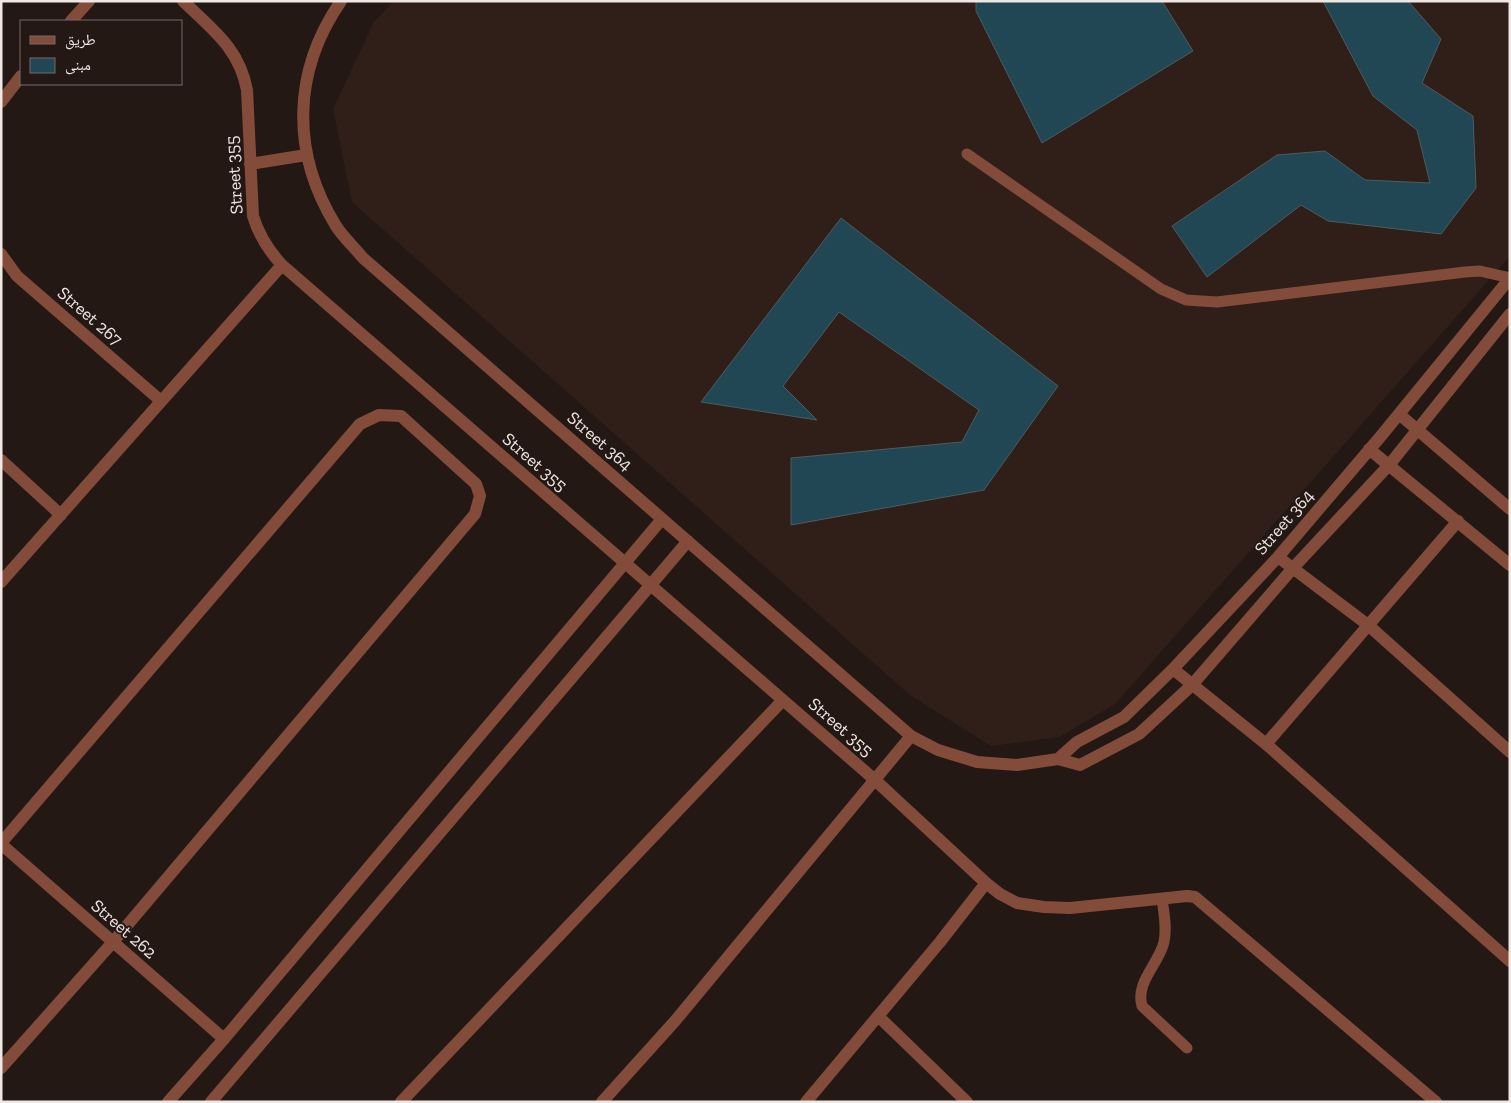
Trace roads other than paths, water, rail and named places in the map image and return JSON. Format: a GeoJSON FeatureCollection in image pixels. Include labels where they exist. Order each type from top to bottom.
{"type":"FeatureCollection","features":[{"type":"Feature","properties":{"kind":"street"},"geometry":{"type":"LineString","coordinates":[[72,20],[89,1]]}},
{"type":"Feature","properties":{"kind":"street","name":"Street 355"},"geometry":{"type":"LineString","coordinates":[[183,1],[225,41],[236,56],[243,73],[247,90],[253,216],[259,234],[269,251],[282,265],[875,780],[986,883],[1016,902],[1044,907],[1070,908],[1187,896],[1199,900],[1436,1102]]}},
{"type":"Feature","properties":{"kind":"street","name":"Street 364"},"geometry":{"type":"LineString","coordinates":[[341,1],[325,24],[309,66],[302,110],[306,155],[318,193],[337,228],[363,258],[910,736],[938,750],[977,762],[1017,765],[1058,759],[1080,765],[1139,734],[1192,685],[1293,568],[1390,464],[1510,314]]}},
{"type":"Feature","properties":{"kind":"street"},"geometry":{"type":"LineString","coordinates":[[1,102],[20,77]]}},
{"type":"Feature","properties":{"kind":"street"},"geometry":{"type":"LineString","coordinates":[[250,164],[306,155]]}},
{"type":"Feature","properties":{"kind":"street","name":"Street 267"},"geometry":{"type":"LineString","coordinates":[[1,254],[17,276],[161,401]]}},
{"type":"Feature","properties":{"kind":"street"},"geometry":{"type":"LineString","coordinates":[[1,582],[282,265]]}},
{"type":"Feature","properties":{"kind":"street","name":"Street 364"},"geometry":{"type":"LineString","coordinates":[[1058,759],[1078,742],[1124,717],[1173,669],[1278,556],[1399,414],[1510,278]]}},
{"type":"Feature","properties":{"kind":"street"},"geometry":{"type":"LineString","coordinates":[[1399,414],[1510,510]]}},
{"type":"Feature","properties":{"kind":"street"},"geometry":{"type":"LineString","coordinates":[[1,843],[360,424],[379,415],[401,416],[476,484],[480,496],[475,514],[113,942],[1,1068]]}},
{"type":"Feature","properties":{"kind":"street"},"geometry":{"type":"LineString","coordinates":[[1369,449],[1390,464],[1510,565]]}},
{"type":"Feature","properties":{"kind":"street"},"geometry":{"type":"LineString","coordinates":[[1,460],[61,515]]}},
{"type":"Feature","properties":{"kind":"street"},"geometry":{"type":"LineString","coordinates":[[168,1102],[224,1040],[662,519]]}},
{"type":"Feature","properties":{"kind":"street"},"geometry":{"type":"LineString","coordinates":[[1266,744],[1458,521]]}},
{"type":"Feature","properties":{"kind":"street"},"geometry":{"type":"LineString","coordinates":[[211,1102],[688,541]]}},
{"type":"Feature","properties":{"kind":"street"},"geometry":{"type":"LineString","coordinates":[[1278,556],[1368,625],[1510,752]]}},
{"type":"Feature","properties":{"kind":"street"},"geometry":{"type":"LineString","coordinates":[[1173,669],[1266,744],[1510,961]]}},
{"type":"Feature","properties":{"kind":"street"},"geometry":{"type":"LineString","coordinates":[[401,1102],[783,700]]}},
{"type":"Feature","properties":{"kind":"street"},"geometry":{"type":"LineString","coordinates":[[602,1102],[675,1021],[910,736]]}},
{"type":"Feature","properties":{"kind":"street","name":"Street 262"},"geometry":{"type":"LineString","coordinates":[[1,843],[224,1040]]}},
{"type":"Feature","properties":{"kind":"street"},"geometry":{"type":"LineString","coordinates":[[806,1102],[940,942],[986,883]]}},
{"type":"Feature","properties":{"kind":"street"},"geometry":{"type":"LineString","coordinates":[[878,1016],[967,1102]]}},
{"type":"Feature","properties":{"kind":"lane"},"geometry":{"type":"LineString","coordinates":[[967,154],[1160,289],[1186,300],[1217,302],[1465,272],[1480,271],[1510,278]]}},
{"type":"Feature","properties":{"kind":"lane"},"geometry":{"type":"LineString","coordinates":[[1162,899],[1165,929],[1164,941],[1161,951],[1141,989],[1140,997],[1142,1006],[1187,1048]]}}]}
